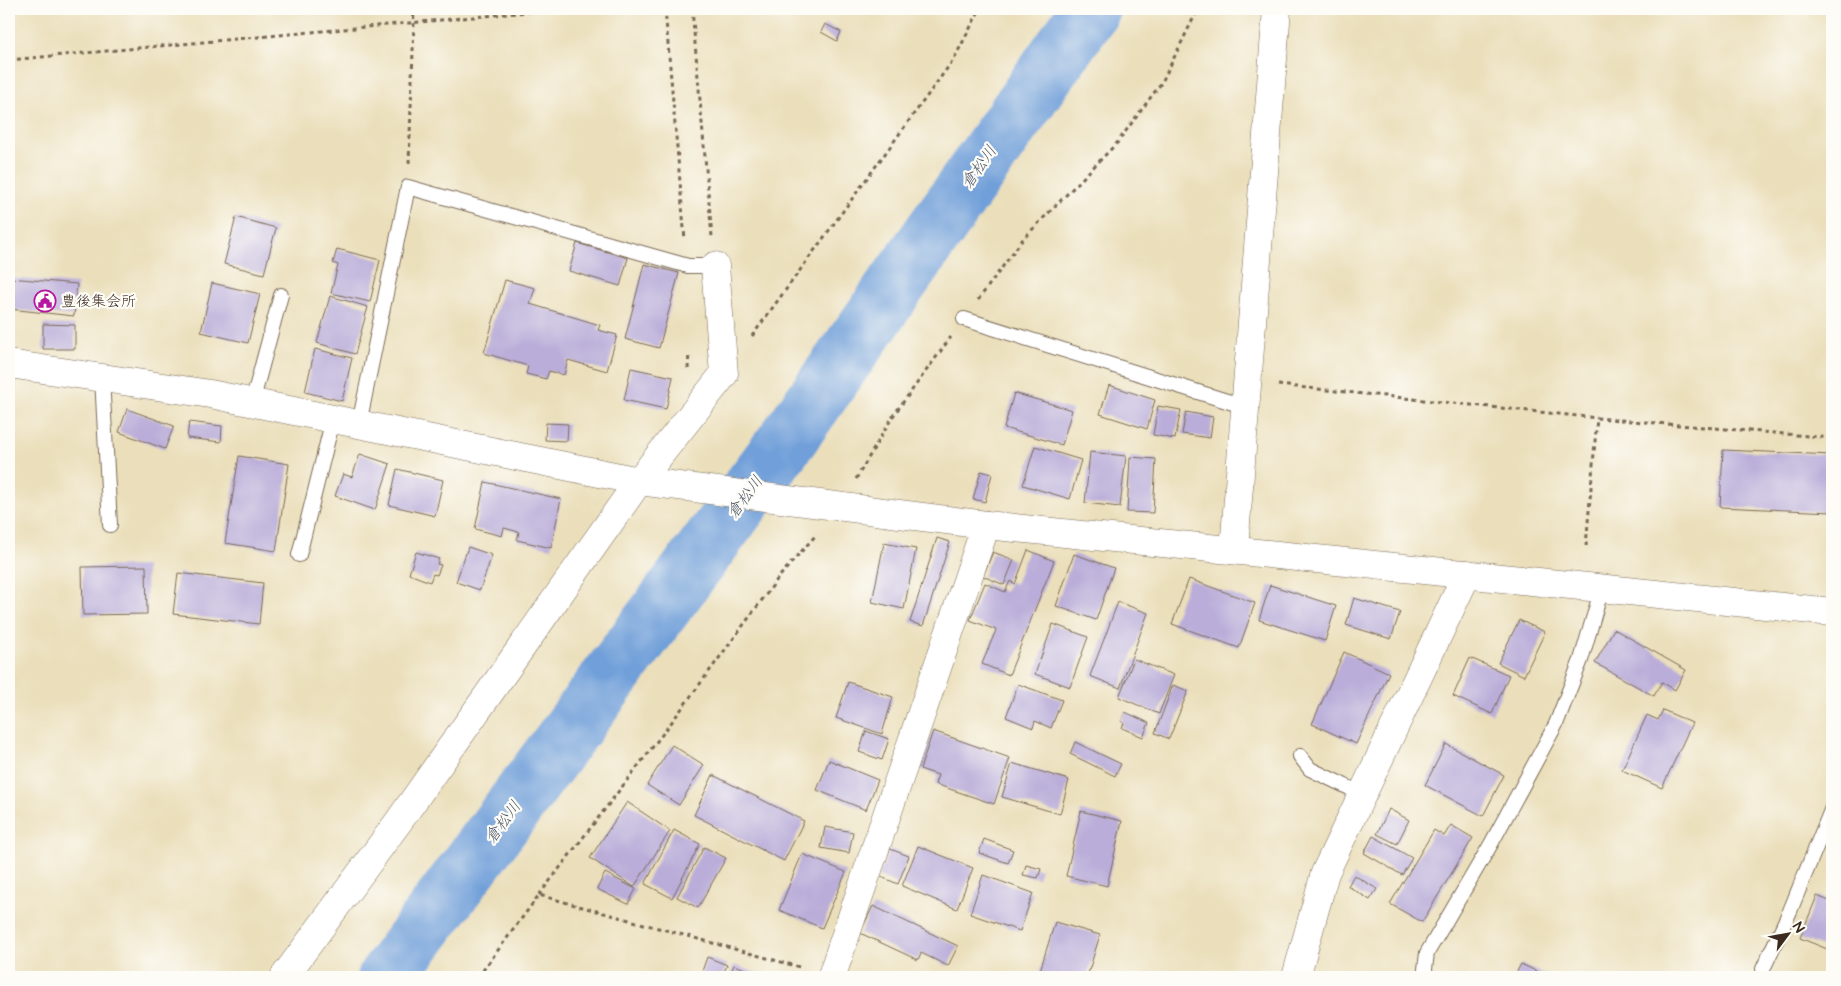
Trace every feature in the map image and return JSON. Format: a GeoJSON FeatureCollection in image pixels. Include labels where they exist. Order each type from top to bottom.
{"type":"FeatureCollection","features":[{"type":"Feature","properties":{"kind":"street"},"geometry":{"type":"LineString","coordinates":[[1234,549],[1278,9]]}},
{"type":"Feature","properties":{"kind":"street"},"geometry":{"type":"LineString","coordinates":[[284,977],[399,821],[639,481],[724,374],[701,266]]}},
{"type":"Feature","properties":{"kind":"street"},"geometry":{"type":"LineString","coordinates":[[9,364],[210,394],[639,481],[986,525],[1832,612]]}},
{"type":"Feature","properties":{"kind":"street"},"geometry":{"type":"LineString","coordinates":[[834,977],[986,525]]}},
{"type":"Feature","properties":{"kind":"street"},"geometry":{"type":"LineString","coordinates":[[1296,977],[1324,873],[1467,574]]}},
{"type":"Feature","properties":{"kind":"lane"},"geometry":{"type":"LineString","coordinates":[[359,424],[408,187],[701,266]]}},
{"type":"Feature","properties":{"kind":"lane"},"geometry":{"type":"LineString","coordinates":[[252,403],[281,295]]}},
{"type":"Feature","properties":{"kind":"lane"},"geometry":{"type":"LineString","coordinates":[[964,319],[1246,394]]}},
{"type":"Feature","properties":{"kind":"lane"},"geometry":{"type":"LineString","coordinates":[[102,378],[110,525]]}},
{"type":"Feature","properties":{"kind":"lane"},"geometry":{"type":"LineString","coordinates":[[299,555],[333,419]]}},
{"type":"Feature","properties":{"kind":"lane"},"geometry":{"type":"LineString","coordinates":[[1426,977],[1427,953],[1556,724],[1581,660],[1602,588]]}},
{"type":"Feature","properties":{"kind":"lane"},"geometry":{"type":"LineString","coordinates":[[1300,756],[1310,769],[1362,794]]}},
{"type":"Feature","properties":{"kind":"lane"},"geometry":{"type":"LineString","coordinates":[[1763,969],[1790,911],[1832,808]]}},
{"type":"Feature","properties":{"kind":"path"},"geometry":{"type":"LineString","coordinates":[[408,187],[413,9]]}},
{"type":"Feature","properties":{"kind":"path"},"geometry":{"type":"LineString","coordinates":[[9,60],[560,9]]}},
{"type":"Feature","properties":{"kind":"path"},"geometry":{"type":"LineString","coordinates":[[665,9],[701,266]]}},
{"type":"Feature","properties":{"kind":"path"},"geometry":{"type":"LineString","coordinates":[[692,9],[701,266]]}},
{"type":"Feature","properties":{"kind":"path"},"geometry":{"type":"LineString","coordinates":[[724,374],[954,59],[980,9]]}},
{"type":"Feature","properties":{"kind":"path"},"geometry":{"type":"LineString","coordinates":[[478,977],[779,577],[840,506],[893,416],[1023,239],[1117,143],[1162,82],[1198,9]]}},
{"type":"Feature","properties":{"kind":"path"},"geometry":{"type":"LineString","coordinates":[[1246,394],[1597,418],[1832,438]]}},
{"type":"Feature","properties":{"kind":"path"},"geometry":{"type":"LineString","coordinates":[[1586,546],[1597,418]]}},
{"type":"Feature","properties":{"kind":"path"},"geometry":{"type":"LineString","coordinates":[[539,895],[834,977]]}},
{"type":"Feature","properties":{"kind":"building"},"geometry":{"type":"Polygon","coordinates":[[[825,24],[841,32],[837,41],[821,32],[825,24]]]}},
{"type":"Feature","properties":{"kind":"building"},"geometry":{"type":"Polygon","coordinates":[[[236,217],[276,228],[264,274],[224,264],[236,217]]]}},
{"type":"Feature","properties":{"kind":"building"},"geometry":{"type":"Polygon","coordinates":[[[577,243],[628,258],[620,286],[569,271],[577,243]]]}},
{"type":"Feature","properties":{"kind":"building"},"geometry":{"type":"Polygon","coordinates":[[[337,249],[380,260],[370,302],[331,293],[338,265],[333,263],[337,249]]]}},
{"type":"Feature","properties":{"kind":"building"},"geometry":{"type":"Polygon","coordinates":[[[644,264],[679,273],[659,348],[625,339],[644,264]]]}},
{"type":"Feature","properties":{"kind":"building"},"geometry":{"type":"Polygon","coordinates":[[[10,278],[77,284],[74,316],[9,309],[10,278]]]}},
{"type":"Feature","properties":{"kind":"building"},"geometry":{"type":"Polygon","coordinates":[[[505,280],[535,288],[530,304],[600,325],[598,330],[617,335],[607,371],[568,360],[564,375],[549,371],[546,379],[526,374],[528,366],[484,353],[505,280]]]}},
{"type":"Feature","properties":{"kind":"building"},"geometry":{"type":"Polygon","coordinates":[[[212,283],[260,294],[248,343],[201,332],[212,283]]]}},
{"type":"Feature","properties":{"kind":"building"},"geometry":{"type":"Polygon","coordinates":[[[330,296],[368,307],[355,354],[317,343],[330,296]]]}},
{"type":"Feature","properties":{"kind":"building"},"geometry":{"type":"Polygon","coordinates":[[[43,324],[75,325],[75,349],[43,349],[43,324]]]}},
{"type":"Feature","properties":{"kind":"building"},"geometry":{"type":"Polygon","coordinates":[[[315,349],[352,358],[342,401],[305,392],[315,349]]]}},
{"type":"Feature","properties":{"kind":"building"},"geometry":{"type":"Polygon","coordinates":[[[631,368],[673,377],[666,409],[624,400],[631,368]]]}},
{"type":"Feature","properties":{"kind":"building"},"geometry":{"type":"Polygon","coordinates":[[[1109,385],[1155,400],[1147,429],[1100,414],[1109,385]]]}},
{"type":"Feature","properties":{"kind":"building"},"geometry":{"type":"Polygon","coordinates":[[[1014,393],[1072,410],[1062,445],[1004,428],[1014,393]]]}},
{"type":"Feature","properties":{"kind":"building"},"geometry":{"type":"Polygon","coordinates":[[[1158,406],[1181,410],[1175,439],[1153,435],[1158,406]]]}},
{"type":"Feature","properties":{"kind":"building"},"geometry":{"type":"Polygon","coordinates":[[[127,409],[174,426],[165,449],[119,432],[127,409]]]}},
{"type":"Feature","properties":{"kind":"building"},"geometry":{"type":"Polygon","coordinates":[[[1186,412],[1213,417],[1210,438],[1182,434],[1186,412]]]}},
{"type":"Feature","properties":{"kind":"building"},"geometry":{"type":"Polygon","coordinates":[[[189,422],[222,426],[221,442],[187,438],[189,422]]]}},
{"type":"Feature","properties":{"kind":"building"},"geometry":{"type":"Polygon","coordinates":[[[546,423],[568,424],[567,441],[545,440],[546,423]]]}},
{"type":"Feature","properties":{"kind":"building"},"geometry":{"type":"Polygon","coordinates":[[[1035,446],[1081,460],[1070,499],[1023,485],[1035,446]]]}},
{"type":"Feature","properties":{"kind":"building"},"geometry":{"type":"Polygon","coordinates":[[[1723,450],[1832,455],[1832,512],[1720,507],[1723,450]]]}},
{"type":"Feature","properties":{"kind":"building"},"geometry":{"type":"Polygon","coordinates":[[[1090,452],[1126,456],[1120,507],[1085,503],[1090,452]]]}},
{"type":"Feature","properties":{"kind":"building"},"geometry":{"type":"Polygon","coordinates":[[[360,454],[390,464],[375,510],[335,496],[343,474],[352,477],[360,454]]]}},
{"type":"Feature","properties":{"kind":"building"},"geometry":{"type":"Polygon","coordinates":[[[239,456],[289,464],[276,551],[225,543],[239,456]]]}},
{"type":"Feature","properties":{"kind":"building"},"geometry":{"type":"Polygon","coordinates":[[[1130,457],[1156,459],[1153,513],[1127,512],[1130,457]]]}},
{"type":"Feature","properties":{"kind":"building"},"geometry":{"type":"Polygon","coordinates":[[[397,469],[443,480],[435,516],[389,505],[397,469]]]}},
{"type":"Feature","properties":{"kind":"building"},"geometry":{"type":"Polygon","coordinates":[[[981,471],[992,474],[985,502],[973,499],[981,471]]]}},
{"type":"Feature","properties":{"kind":"building"},"geometry":{"type":"Polygon","coordinates":[[[485,482],[561,499],[551,548],[517,540],[519,532],[504,528],[502,536],[475,529],[485,482]]]}},
{"type":"Feature","properties":{"kind":"building"},"geometry":{"type":"Polygon","coordinates":[[[937,538],[950,542],[923,626],[910,622],[937,538]]]}},
{"type":"Feature","properties":{"kind":"building"},"geometry":{"type":"Polygon","coordinates":[[[884,543],[916,549],[904,609],[872,602],[884,543]]]}},
{"type":"Feature","properties":{"kind":"building"},"geometry":{"type":"Polygon","coordinates":[[[468,547],[492,555],[480,590],[456,582],[468,547]]]}},
{"type":"Feature","properties":{"kind":"building"},"geometry":{"type":"Polygon","coordinates":[[[1028,550],[1054,561],[1009,675],[982,664],[996,630],[970,620],[985,583],[1005,592],[1010,581],[1015,584],[1028,550]]]}},
{"type":"Feature","properties":{"kind":"building"},"geometry":{"type":"Polygon","coordinates":[[[416,552],[439,559],[437,564],[441,565],[437,575],[433,574],[430,582],[409,574],[416,552]]]}},
{"type":"Feature","properties":{"kind":"building"},"geometry":{"type":"Polygon","coordinates":[[[993,552],[1014,560],[1004,585],[983,576],[993,552]]]}},
{"type":"Feature","properties":{"kind":"building"},"geometry":{"type":"Polygon","coordinates":[[[1074,554],[1114,568],[1096,620],[1056,606],[1074,554]]]}},
{"type":"Feature","properties":{"kind":"building"},"geometry":{"type":"Polygon","coordinates":[[[146,566],[147,614],[83,615],[82,567],[146,566]]]}},
{"type":"Feature","properties":{"kind":"building"},"geometry":{"type":"Polygon","coordinates":[[[178,573],[263,583],[259,624],[173,614],[178,573]]]}},
{"type":"Feature","properties":{"kind":"building"},"geometry":{"type":"Polygon","coordinates":[[[1189,579],[1255,603],[1239,648],[1172,624],[1189,579]]]}},
{"type":"Feature","properties":{"kind":"building"},"geometry":{"type":"Polygon","coordinates":[[[1270,585],[1336,606],[1325,641],[1259,620],[1270,585]]]}},
{"type":"Feature","properties":{"kind":"building"},"geometry":{"type":"Polygon","coordinates":[[[1354,598],[1400,612],[1391,639],[1346,625],[1354,598]]]}},
{"type":"Feature","properties":{"kind":"building"},"geometry":{"type":"Polygon","coordinates":[[[1118,602],[1148,613],[1120,688],[1090,676],[1118,602]]]}},
{"type":"Feature","properties":{"kind":"building"},"geometry":{"type":"Polygon","coordinates":[[[1519,620],[1545,632],[1524,676],[1498,663],[1519,620]]]}},
{"type":"Feature","properties":{"kind":"building"},"geometry":{"type":"Polygon","coordinates":[[[1053,624],[1088,637],[1070,687],[1035,674],[1053,624]]]}},
{"type":"Feature","properties":{"kind":"building"},"geometry":{"type":"Polygon","coordinates":[[[1614,629],[1686,670],[1675,690],[1662,682],[1654,696],[1595,663],[1614,629]]]}},
{"type":"Feature","properties":{"kind":"building"},"geometry":{"type":"Polygon","coordinates":[[[1344,652],[1389,673],[1356,744],[1312,724],[1344,652]]]}},
{"type":"Feature","properties":{"kind":"building"},"geometry":{"type":"Polygon","coordinates":[[[1470,658],[1509,675],[1492,714],[1453,696],[1470,658]]]}},
{"type":"Feature","properties":{"kind":"building"},"geometry":{"type":"Polygon","coordinates":[[[1134,659],[1174,675],[1159,714],[1119,697],[1134,659]]]}},
{"type":"Feature","properties":{"kind":"building"},"geometry":{"type":"Polygon","coordinates":[[[848,682],[893,697],[882,734],[836,718],[848,682]]]}},
{"type":"Feature","properties":{"kind":"building"},"geometry":{"type":"Polygon","coordinates":[[[1018,684],[1062,700],[1051,728],[1035,721],[1033,728],[1006,717],[1018,684]]]}},
{"type":"Feature","properties":{"kind":"building"},"geometry":{"type":"Polygon","coordinates":[[[1173,685],[1188,691],[1169,739],[1155,733],[1173,685]]]}},
{"type":"Feature","properties":{"kind":"building"},"geometry":{"type":"Polygon","coordinates":[[[1663,710],[1692,723],[1662,788],[1622,770],[1647,715],[1658,720],[1663,710]]]}},
{"type":"Feature","properties":{"kind":"building"},"geometry":{"type":"Polygon","coordinates":[[[1125,712],[1149,723],[1143,737],[1122,728],[1124,723],[1121,721],[1125,712]]]}},
{"type":"Feature","properties":{"kind":"building"},"geometry":{"type":"Polygon","coordinates":[[[866,731],[889,739],[882,760],[859,752],[866,731]]]}},
{"type":"Feature","properties":{"kind":"building"},"geometry":{"type":"Polygon","coordinates":[[[933,731],[1010,758],[994,804],[935,784],[938,775],[920,769],[933,731]]]}},
{"type":"Feature","properties":{"kind":"building"},"geometry":{"type":"Polygon","coordinates":[[[1075,742],[1121,764],[1115,776],[1070,754],[1075,742]]]}},
{"type":"Feature","properties":{"kind":"building"},"geometry":{"type":"Polygon","coordinates":[[[1446,744],[1504,775],[1483,816],[1425,785],[1446,744]]]}},
{"type":"Feature","properties":{"kind":"building"},"geometry":{"type":"Polygon","coordinates":[[[672,745],[704,765],[679,805],[647,785],[672,745]]]}},
{"type":"Feature","properties":{"kind":"building"},"geometry":{"type":"Polygon","coordinates":[[[829,760],[878,780],[866,810],[817,790],[829,760]]]}},
{"type":"Feature","properties":{"kind":"building"},"geometry":{"type":"Polygon","coordinates":[[[1012,763],[1069,780],[1060,814],[1002,797],[1012,763]]]}},
{"type":"Feature","properties":{"kind":"building"},"geometry":{"type":"Polygon","coordinates":[[[713,775],[804,821],[784,861],[694,815],[713,775]]]}},
{"type":"Feature","properties":{"kind":"building"},"geometry":{"type":"Polygon","coordinates":[[[627,802],[670,831],[634,887],[590,858],[627,802]]]}},
{"type":"Feature","properties":{"kind":"building"},"geometry":{"type":"Polygon","coordinates":[[[1389,809],[1409,820],[1397,844],[1377,834],[1389,809]]]}},
{"type":"Feature","properties":{"kind":"building"},"geometry":{"type":"Polygon","coordinates":[[[1081,811],[1122,821],[1107,886],[1066,876],[1081,811]]]}},
{"type":"Feature","properties":{"kind":"building"},"geometry":{"type":"Polygon","coordinates":[[[1451,825],[1473,838],[1422,922],[1390,904],[1434,830],[1444,836],[1451,825]]]}},
{"type":"Feature","properties":{"kind":"building"},"geometry":{"type":"Polygon","coordinates":[[[825,827],[853,832],[849,853],[821,848],[825,827]]]}},
{"type":"Feature","properties":{"kind":"building"},"geometry":{"type":"Polygon","coordinates":[[[674,830],[700,844],[672,898],[645,884],[674,830]]]}},
{"type":"Feature","properties":{"kind":"building"},"geometry":{"type":"Polygon","coordinates":[[[1373,836],[1412,858],[1402,875],[1364,853],[1373,836]]]}},
{"type":"Feature","properties":{"kind":"building"},"geometry":{"type":"Polygon","coordinates":[[[984,839],[1013,850],[1008,863],[979,853],[984,839]]]}},
{"type":"Feature","properties":{"kind":"building"},"geometry":{"type":"Polygon","coordinates":[[[918,846],[973,868],[957,909],[902,886],[918,846]]]}},
{"type":"Feature","properties":{"kind":"building"},"geometry":{"type":"Polygon","coordinates":[[[704,847],[726,858],[698,908],[677,897],[704,847]]]}},
{"type":"Feature","properties":{"kind":"building"},"geometry":{"type":"Polygon","coordinates":[[[890,849],[909,856],[898,884],[879,876],[890,849]]]}},
{"type":"Feature","properties":{"kind":"building"},"geometry":{"type":"Polygon","coordinates":[[[802,854],[846,872],[822,928],[779,910],[802,854]]]}},
{"type":"Feature","properties":{"kind":"building"},"geometry":{"type":"Polygon","coordinates":[[[1026,865],[1041,869],[1038,878],[1023,875],[1026,865]]]}},
{"type":"Feature","properties":{"kind":"building"},"geometry":{"type":"Polygon","coordinates":[[[605,873],[636,889],[628,904],[597,889],[605,873]]]}},
{"type":"Feature","properties":{"kind":"building"},"geometry":{"type":"Polygon","coordinates":[[[983,875],[1033,893],[1020,931],[970,914],[983,875]]]}},
{"type":"Feature","properties":{"kind":"building"},"geometry":{"type":"Polygon","coordinates":[[[1354,875],[1377,889],[1370,900],[1348,886],[1354,875]]]}},
{"type":"Feature","properties":{"kind":"building"},"geometry":{"type":"Polygon","coordinates":[[[1817,896],[1832,902],[1832,951],[1800,938],[1817,896]]]}},
{"type":"Feature","properties":{"kind":"building"},"geometry":{"type":"Polygon","coordinates":[[[873,906],[958,946],[948,966],[921,953],[918,960],[860,933],[873,906]]]}},
{"type":"Feature","properties":{"kind":"building"},"geometry":{"type":"Polygon","coordinates":[[[1055,922],[1100,935],[1087,977],[1038,977],[1055,922]]]}},
{"type":"Feature","properties":{"kind":"building"},"geometry":{"type":"Polygon","coordinates":[[[707,957],[727,965],[722,977],[700,977],[707,957]]]}},
{"type":"Feature","properties":{"kind":"building"},"geometry":{"type":"Polygon","coordinates":[[[1521,964],[1549,977],[1514,977],[1521,964]]]}},
{"type":"Feature","properties":{"kind":"building"},"geometry":{"type":"Polygon","coordinates":[[[734,965],[759,974],[758,977],[729,977],[734,965]]]}},
{"type":"Feature","properties":{"kind":"waterway","name":"倉松川"},"geometry":{"type":"LineString","coordinates":[[387,977],[790,436],[1091,9]]}},
{"type":"Feature","properties":{"kind":"place","name":"豊後集会所"},"geometry":{"type":"Point","coordinates":[45,301]}}]}
